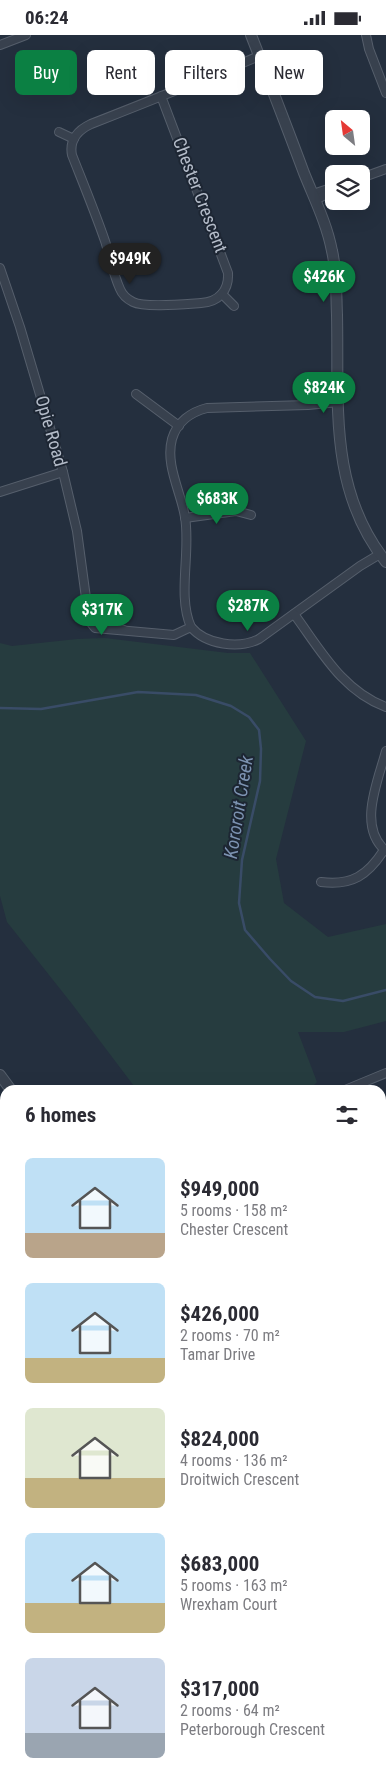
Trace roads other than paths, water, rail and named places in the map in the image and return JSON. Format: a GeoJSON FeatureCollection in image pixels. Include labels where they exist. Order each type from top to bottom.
{"type":"FeatureCollection","features":[{"type":"Feature","properties":{"kind":"street"},"geometry":{"type":"LineString","coordinates":[[0,45],[26,35]]}},
{"type":"Feature","properties":{"kind":"street"},"geometry":{"type":"LineString","coordinates":[[251,35],[257,50]]}},
{"type":"Feature","properties":{"kind":"street"},"geometry":{"type":"LineString","coordinates":[[366,35],[369,49],[386,93]]}},
{"type":"Feature","properties":{"kind":"street"},"geometry":{"type":"LineString","coordinates":[[234,306],[222,294],[202,303],[145,305],[132,302],[122,294],[71,149],[74,139],[80,130],[91,124],[255,60]]}},
{"type":"Feature","properties":{"kind":"street"},"geometry":{"type":"LineString","coordinates":[[274,95],[328,234],[335,264],[341,460],[347,486],[359,518],[381,555],[365,559],[360,565],[259,639],[244,644],[211,640],[199,635],[191,627],[187,619],[185,607],[185,518],[170,458],[171,441],[179,426],[192,414],[207,408],[339,404]]}},
{"type":"Feature","properties":{"kind":"street","name":"Chester Crescent"},"geometry":{"type":"LineString","coordinates":[[162,96],[227,265],[227,287],[222,294]]}},
{"type":"Feature","properties":{"kind":"street"},"geometry":{"type":"LineString","coordinates":[[59,132],[74,139]]}},
{"type":"Feature","properties":{"kind":"street"},"geometry":{"type":"LineString","coordinates":[[370,175],[386,169]]}},
{"type":"Feature","properties":{"kind":"street"},"geometry":{"type":"LineString","coordinates":[[314,197],[325,193]]}},
{"type":"Feature","properties":{"kind":"street","name":"Opie Road"},"geometry":{"type":"LineString","coordinates":[[0,268],[34,371],[63,472],[77,531],[91,620],[124,630],[174,635],[191,627]]}},
{"type":"Feature","properties":{"kind":"street"},"geometry":{"type":"LineString","coordinates":[[0,300],[10,296]]}},
{"type":"Feature","properties":{"kind":"street"},"geometry":{"type":"LineString","coordinates":[[136,394],[179,426]]}},
{"type":"Feature","properties":{"kind":"street"},"geometry":{"type":"LineString","coordinates":[[0,491],[63,472]]}},
{"type":"Feature","properties":{"kind":"street"},"geometry":{"type":"LineString","coordinates":[[185,518],[236,511],[251,515]]}},
{"type":"Feature","properties":{"kind":"street"},"geometry":{"type":"LineString","coordinates":[[294,614],[325,658],[345,682],[370,700],[386,707]]}},
{"type":"Feature","properties":{"kind":"street"},"geometry":{"type":"LineString","coordinates":[[321,882],[341,883],[363,875],[385,851],[375,837],[371,816],[386,751]]}},
{"type":"Feature","properties":{"kind":"street"},"geometry":{"type":"LineString","coordinates":[[357,1085],[386,1073]]}},
{"type":"Feature","properties":{"kind":"waterway","name":"Kororoit Creek"},"geometry":{"type":"LineString","coordinates":[[0,708],[41,709],[138,692],[196,695],[231,706],[249,717],[259,730],[261,749],[260,781],[242,860],[239,903],[245,930],[291,981],[315,997],[343,1001],[386,990]]}}]}
